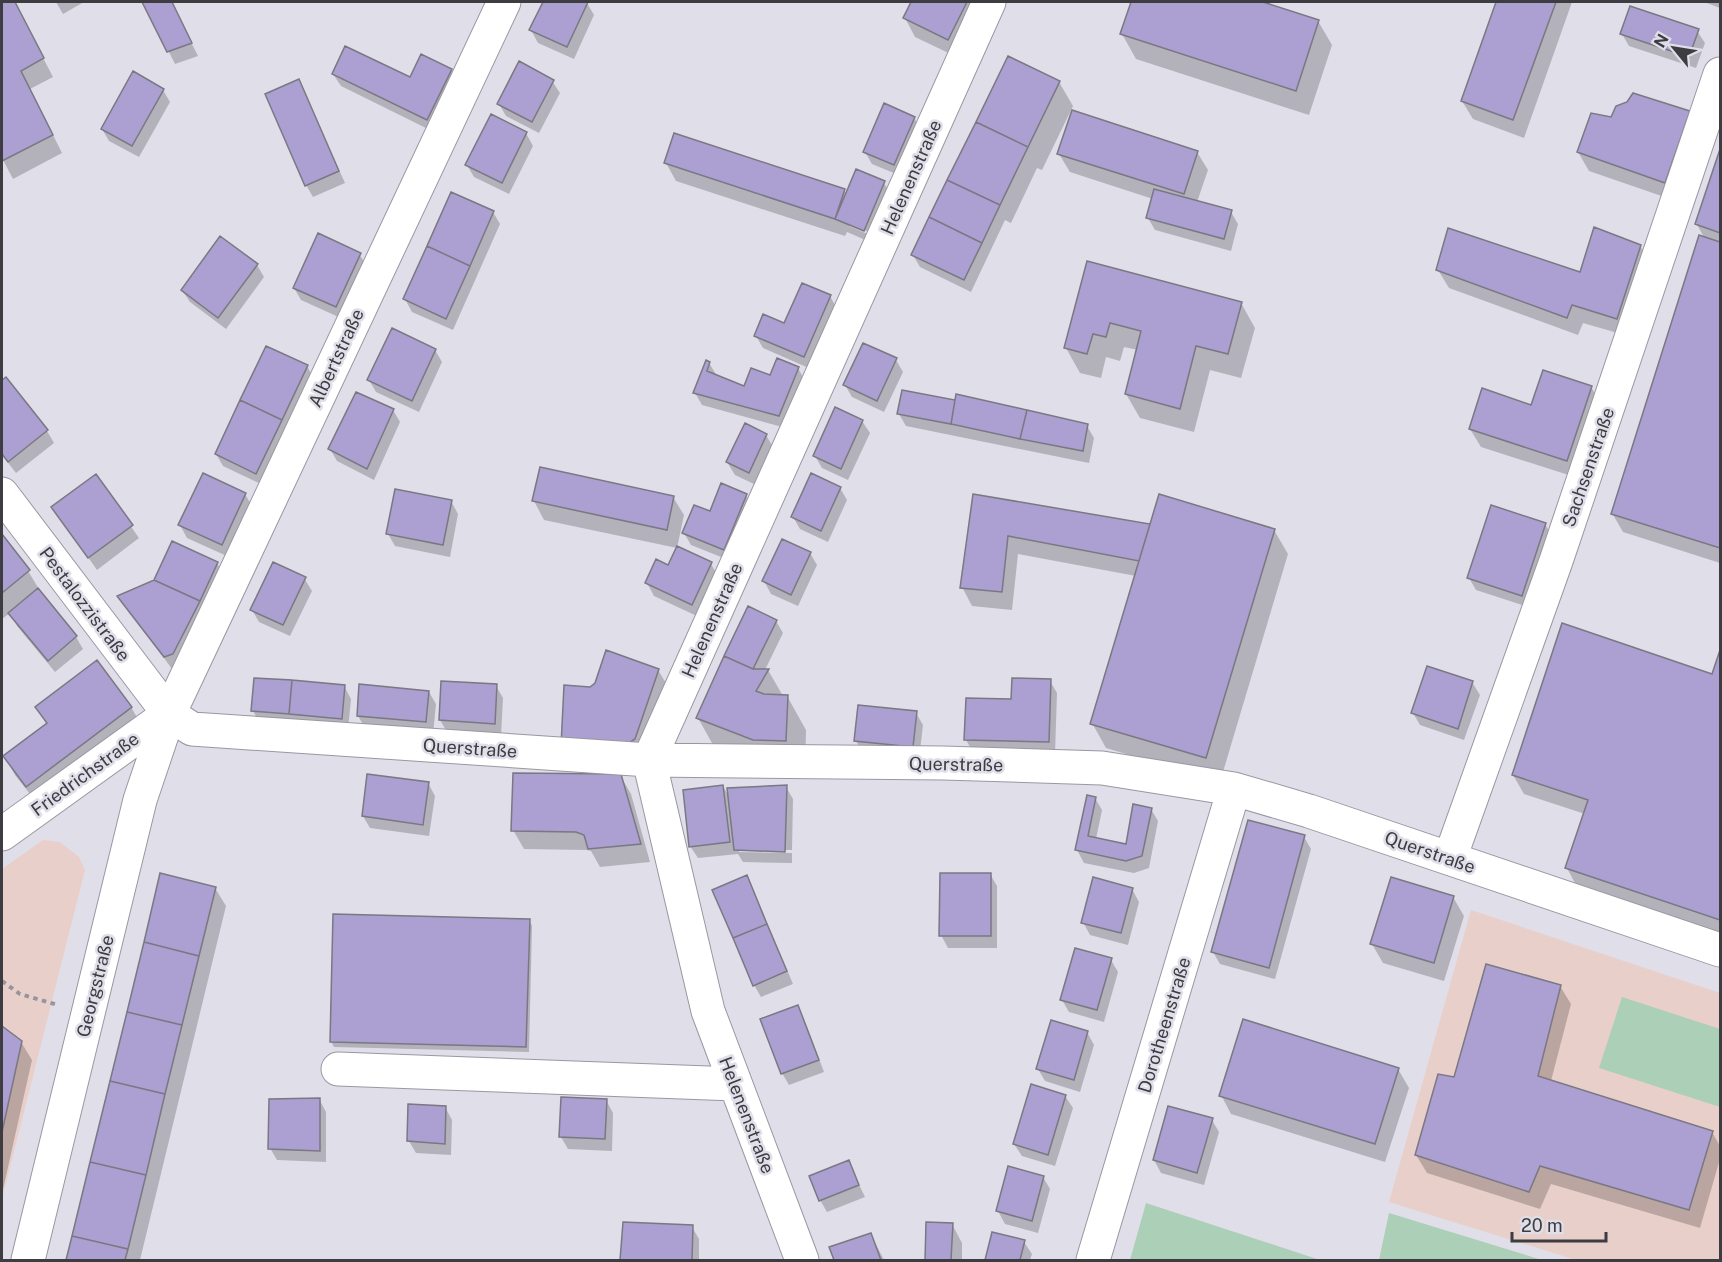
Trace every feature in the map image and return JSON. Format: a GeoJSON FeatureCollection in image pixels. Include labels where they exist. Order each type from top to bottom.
{"type":"FeatureCollection","features":[{"type":"Feature","properties":{"kind":"street","name":"Albertstraße"},"geometry":{"type":"LineString","coordinates":[[169,714],[504,2]]}},
{"type":"Feature","properties":{"kind":"street","name":"Helenenstraße"},"geometry":{"type":"LineString","coordinates":[[802,1260],[708,1011],[649,760],[989,2]]}},
{"type":"Feature","properties":{"kind":"street","name":"Sachsenstraße"},"geometry":{"type":"LineString","coordinates":[[1450,858],[1560,550],[1720,74]]}},
{"type":"Feature","properties":{"kind":"street","name":"Pestalozzistraße"},"geometry":{"type":"LineString","coordinates":[[2,494],[169,714]]}},
{"type":"Feature","properties":{"kind":"street","name":"Querstraße"},"geometry":{"type":"LineString","coordinates":[[169,714],[192,729],[649,760],[943,763],[1102,768],[1234,789],[1310,811],[1720,950]]}},
{"type":"Feature","properties":{"kind":"street","name":"Friedrichstraße"},"geometry":{"type":"LineString","coordinates":[[2,834],[169,714]]}},
{"type":"Feature","properties":{"kind":"street","name":"Georgstraße"},"geometry":{"type":"LineString","coordinates":[[28,1260],[140,801],[169,714]]}},
{"type":"Feature","properties":{"kind":"street","name":"Dorotheenstraße"},"geometry":{"type":"LineString","coordinates":[[1093,1260],[1234,789]]}},
{"type":"Feature","properties":{"kind":"street"},"geometry":{"type":"LineString","coordinates":[[338,1069],[735,1084]]}},
{"type":"Feature","properties":{"kind":"path"},"geometry":{"type":"LineString","coordinates":[[2,981],[26,995]]}},
{"type":"Feature","properties":{"kind":"shaded area"},"geometry":{"type":"Polygon","coordinates":[[[43,840],[60,842],[79,857],[85,870],[2,1199],[2,869],[43,840]]]}},
{"type":"Feature","properties":{"kind":"shaded area"},"geometry":{"type":"Polygon","coordinates":[[[1471,910],[1720,993],[1720,1260],[1576,1260],[1389,1202],[1471,910]]]}},
{"type":"Feature","properties":{"kind":"green space"},"geometry":{"type":"Polygon","coordinates":[[[1622,997],[1720,1029],[1720,1107],[1599,1068],[1622,997]]]}},
{"type":"Feature","properties":{"kind":"green space"},"geometry":{"type":"Polygon","coordinates":[[[1146,1203],[1320,1260],[1130,1260],[1146,1203]]]}},
{"type":"Feature","properties":{"kind":"green space"},"geometry":{"type":"Polygon","coordinates":[[[1389,1213],[1542,1260],[1379,1260],[1389,1213]]]}},
{"type":"Feature","properties":{"kind":"building"},"geometry":{"type":"Polygon","coordinates":[[[2,2],[15,2],[44,58],[21,71],[53,135],[2,161],[2,2]]]}},
{"type":"Feature","properties":{"kind":"building"},"geometry":{"type":"Polygon","coordinates":[[[142,2],[172,2],[192,43],[167,52],[142,2]]]}},
{"type":"Feature","properties":{"kind":"building"},"geometry":{"type":"Polygon","coordinates":[[[543,2],[588,2],[567,47],[529,30],[543,2]]]}},
{"type":"Feature","properties":{"kind":"building"},"geometry":{"type":"Polygon","coordinates":[[[911,2],[967,2],[948,40],[903,18],[911,2]]]}},
{"type":"Feature","properties":{"kind":"building"},"geometry":{"type":"Polygon","coordinates":[[[1131,2],[1263,2],[1319,20],[1296,91],[1120,34],[1131,2]]]}},
{"type":"Feature","properties":{"kind":"building"},"geometry":{"type":"Polygon","coordinates":[[[1496,2],[1556,2],[1513,120],[1461,101],[1496,2]]]}},
{"type":"Feature","properties":{"kind":"building"},"geometry":{"type":"Polygon","coordinates":[[[1630,6],[1699,29],[1689,57],[1620,34],[1630,6]]]}},
{"type":"Feature","properties":{"kind":"building"},"geometry":{"type":"Polygon","coordinates":[[[345,46],[410,77],[421,54],[452,69],[427,120],[332,74],[345,46]]]}},
{"type":"Feature","properties":{"kind":"building"},"geometry":{"type":"Polygon","coordinates":[[[1008,56],[1060,81],[1028,147],[976,122],[1008,56]]]}},
{"type":"Feature","properties":{"kind":"building"},"geometry":{"type":"Polygon","coordinates":[[[519,61],[554,80],[532,122],[497,104],[519,61]]]}},
{"type":"Feature","properties":{"kind":"building"},"geometry":{"type":"Polygon","coordinates":[[[133,71],[164,89],[132,146],[101,129],[133,71]]]}},
{"type":"Feature","properties":{"kind":"building"},"geometry":{"type":"Polygon","coordinates":[[[299,79],[339,171],[305,186],[265,94],[299,79]]]}},
{"type":"Feature","properties":{"kind":"building"},"geometry":{"type":"Polygon","coordinates":[[[1633,93],[1690,111],[1665,183],[1577,152],[1591,113],[1611,117],[1616,106],[1627,102],[1633,93]]]}},
{"type":"Feature","properties":{"kind":"building"},"geometry":{"type":"Polygon","coordinates":[[[884,103],[915,117],[894,165],[863,152],[884,103]]]}},
{"type":"Feature","properties":{"kind":"building"},"geometry":{"type":"Polygon","coordinates":[[[1072,110],[1198,151],[1184,194],[1057,154],[1072,110]]]}},
{"type":"Feature","properties":{"kind":"building"},"geometry":{"type":"Polygon","coordinates":[[[491,114],[527,132],[502,183],[465,165],[491,114]]]}},
{"type":"Feature","properties":{"kind":"building"},"geometry":{"type":"Polygon","coordinates":[[[976,122],[1028,147],[1000,205],[947,180],[976,122]]]}},
{"type":"Feature","properties":{"kind":"building"},"geometry":{"type":"Polygon","coordinates":[[[674,133],[845,189],[835,219],[664,163],[674,133]]]}},
{"type":"Feature","properties":{"kind":"building"},"geometry":{"type":"Polygon","coordinates":[[[1720,149],[1720,233],[1695,224],[1720,149]]]}},
{"type":"Feature","properties":{"kind":"building"},"geometry":{"type":"Polygon","coordinates":[[[856,169],[885,181],[864,231],[835,219],[856,169]]]}},
{"type":"Feature","properties":{"kind":"building"},"geometry":{"type":"Polygon","coordinates":[[[947,180],[1000,205],[982,243],[929,217],[947,180]]]}},
{"type":"Feature","properties":{"kind":"building"},"geometry":{"type":"Polygon","coordinates":[[[1154,189],[1232,210],[1224,239],[1146,218],[1154,189]]]}},
{"type":"Feature","properties":{"kind":"building"},"geometry":{"type":"Polygon","coordinates":[[[451,192],[494,211],[470,266],[427,246],[451,192]]]}},
{"type":"Feature","properties":{"kind":"building"},"geometry":{"type":"Polygon","coordinates":[[[929,217],[982,243],[964,280],[911,255],[929,217]]]}},
{"type":"Feature","properties":{"kind":"building"},"geometry":{"type":"Polygon","coordinates":[[[1594,227],[1641,245],[1617,319],[1572,305],[1567,318],[1436,270],[1448,228],[1580,272],[1594,227]]]}},
{"type":"Feature","properties":{"kind":"building"},"geometry":{"type":"Polygon","coordinates":[[[318,233],[361,253],[336,307],[293,288],[318,233]]]}},
{"type":"Feature","properties":{"kind":"building"},"geometry":{"type":"Polygon","coordinates":[[[1699,235],[1720,242],[1720,548],[1611,514],[1699,235]]]}},
{"type":"Feature","properties":{"kind":"building"},"geometry":{"type":"Polygon","coordinates":[[[220,236],[258,264],[218,318],[181,290],[220,236]]]}},
{"type":"Feature","properties":{"kind":"building"},"geometry":{"type":"Polygon","coordinates":[[[427,246],[470,266],[446,319],[403,299],[427,246]]]}},
{"type":"Feature","properties":{"kind":"building"},"geometry":{"type":"Polygon","coordinates":[[[1087,261],[1242,302],[1228,354],[1196,346],[1180,409],[1125,394],[1141,331],[1110,323],[1106,337],[1093,334],[1087,354],[1064,348],[1087,261]]]}},
{"type":"Feature","properties":{"kind":"building"},"geometry":{"type":"Polygon","coordinates":[[[802,283],[831,295],[804,357],[754,336],[763,314],[784,323],[802,283]]]}},
{"type":"Feature","properties":{"kind":"building"},"geometry":{"type":"Polygon","coordinates":[[[392,328],[436,349],[412,401],[367,380],[392,328]]]}},
{"type":"Feature","properties":{"kind":"building"},"geometry":{"type":"Polygon","coordinates":[[[863,343],[897,358],[877,401],[843,385],[863,343]]]}},
{"type":"Feature","properties":{"kind":"building"},"geometry":{"type":"Polygon","coordinates":[[[266,346],[308,365],[282,420],[240,400],[266,346]]]}},
{"type":"Feature","properties":{"kind":"building"},"geometry":{"type":"Polygon","coordinates":[[[777,358],[799,367],[779,416],[693,393],[706,360],[710,362],[707,371],[744,386],[751,368],[770,375],[777,358]]]}},
{"type":"Feature","properties":{"kind":"building"},"geometry":{"type":"Polygon","coordinates":[[[1543,370],[1592,386],[1567,461],[1469,429],[1482,388],[1531,405],[1543,370]]]}},
{"type":"Feature","properties":{"kind":"building"},"geometry":{"type":"Polygon","coordinates":[[[6,377],[48,430],[8,462],[2,454],[2,380],[6,377]]]}},
{"type":"Feature","properties":{"kind":"building"},"geometry":{"type":"Polygon","coordinates":[[[902,390],[955,400],[951,424],[897,414],[902,390]]]}},
{"type":"Feature","properties":{"kind":"building"},"geometry":{"type":"Polygon","coordinates":[[[356,392],[394,409],[367,469],[328,449],[356,392]]]}},
{"type":"Feature","properties":{"kind":"building"},"geometry":{"type":"Polygon","coordinates":[[[956,394],[1027,410],[1020,439],[951,424],[956,394]]]}},
{"type":"Feature","properties":{"kind":"building"},"geometry":{"type":"Polygon","coordinates":[[[240,400],[282,420],[256,474],[215,454],[240,400]]]}},
{"type":"Feature","properties":{"kind":"building"},"geometry":{"type":"Polygon","coordinates":[[[835,407],[863,420],[841,469],[813,456],[835,407]]]}},
{"type":"Feature","properties":{"kind":"building"},"geometry":{"type":"Polygon","coordinates":[[[1027,410],[1088,424],[1083,451],[1020,439],[1027,410]]]}},
{"type":"Feature","properties":{"kind":"building"},"geometry":{"type":"Polygon","coordinates":[[[745,423],[767,434],[749,473],[726,462],[745,423]]]}},
{"type":"Feature","properties":{"kind":"building"},"geometry":{"type":"Polygon","coordinates":[[[540,467],[674,496],[667,530],[532,501],[540,467]]]}},
{"type":"Feature","properties":{"kind":"building"},"geometry":{"type":"Polygon","coordinates":[[[203,473],[246,493],[222,545],[178,525],[203,473]]]}},
{"type":"Feature","properties":{"kind":"building"},"geometry":{"type":"Polygon","coordinates":[[[811,473],[841,487],[821,531],[791,517],[811,473]]]}},
{"type":"Feature","properties":{"kind":"building"},"geometry":{"type":"Polygon","coordinates":[[[96,474],[133,525],[88,558],[51,507],[96,474]]]}},
{"type":"Feature","properties":{"kind":"building"},"geometry":{"type":"Polygon","coordinates":[[[721,483],[747,494],[724,550],[682,533],[694,505],[710,511],[721,483]]]}},
{"type":"Feature","properties":{"kind":"building"},"geometry":{"type":"Polygon","coordinates":[[[395,489],[452,500],[443,545],[386,534],[395,489]]]}},
{"type":"Feature","properties":{"kind":"building"},"geometry":{"type":"Polygon","coordinates":[[[973,494],[1150,524],[1139,561],[1008,536],[1002,592],[960,588],[973,494]]]}},
{"type":"Feature","properties":{"kind":"building"},"geometry":{"type":"Polygon","coordinates":[[[1159,494],[1275,529],[1206,758],[1090,724],[1159,494]]]}},
{"type":"Feature","properties":{"kind":"building"},"geometry":{"type":"Polygon","coordinates":[[[1491,505],[1546,523],[1522,596],[1467,578],[1491,505]]]}},
{"type":"Feature","properties":{"kind":"building"},"geometry":{"type":"Polygon","coordinates":[[[2,534],[30,570],[2,593],[2,534]]]}},
{"type":"Feature","properties":{"kind":"building"},"geometry":{"type":"Polygon","coordinates":[[[782,539],[811,552],[791,595],[762,581],[782,539]]]}},
{"type":"Feature","properties":{"kind":"building"},"geometry":{"type":"Polygon","coordinates":[[[172,541],[218,562],[200,601],[154,580],[172,541]]]}},
{"type":"Feature","properties":{"kind":"building"},"geometry":{"type":"Polygon","coordinates":[[[677,546],[712,562],[692,605],[645,583],[656,559],[668,565],[677,546]]]}},
{"type":"Feature","properties":{"kind":"building"},"geometry":{"type":"Polygon","coordinates":[[[273,562],[306,577],[283,625],[250,610],[273,562]]]}},
{"type":"Feature","properties":{"kind":"building"},"geometry":{"type":"Polygon","coordinates":[[[154,580],[200,601],[173,654],[164,657],[117,596],[154,580]]]}},
{"type":"Feature","properties":{"kind":"building"},"geometry":{"type":"Polygon","coordinates":[[[38,588],[77,636],[48,661],[8,613],[38,588]]]}},
{"type":"Feature","properties":{"kind":"building"},"geometry":{"type":"Polygon","coordinates":[[[748,606],[777,620],[753,669],[724,656],[748,606]]]}},
{"type":"Feature","properties":{"kind":"building"},"geometry":{"type":"Polygon","coordinates":[[[1562,623],[1712,674],[1720,650],[1720,920],[1565,868],[1588,800],[1512,775],[1562,623]]]}},
{"type":"Feature","properties":{"kind":"building"},"geometry":{"type":"Polygon","coordinates":[[[606,650],[659,669],[635,739],[619,749],[561,746],[564,685],[590,687],[595,683],[606,650]]]}},
{"type":"Feature","properties":{"kind":"building"},"geometry":{"type":"Polygon","coordinates":[[[724,656],[753,669],[769,669],[756,691],[764,694],[788,695],[786,741],[753,740],[696,718],[724,656]]]}},
{"type":"Feature","properties":{"kind":"building"},"geometry":{"type":"Polygon","coordinates":[[[97,660],[132,707],[26,787],[3,756],[47,723],[35,707],[97,660]]]}},
{"type":"Feature","properties":{"kind":"building"},"geometry":{"type":"Polygon","coordinates":[[[1427,666],[1473,681],[1458,729],[1411,713],[1427,666]]]}},
{"type":"Feature","properties":{"kind":"building"},"geometry":{"type":"Polygon","coordinates":[[[254,678],[292,680],[289,714],[251,711],[254,678]]]}},
{"type":"Feature","properties":{"kind":"building"},"geometry":{"type":"Polygon","coordinates":[[[1012,678],[1051,679],[1049,742],[964,740],[966,698],[1011,699],[1012,678]]]}},
{"type":"Feature","properties":{"kind":"building"},"geometry":{"type":"Polygon","coordinates":[[[292,680],[345,685],[342,719],[289,714],[292,680]]]}},
{"type":"Feature","properties":{"kind":"building"},"geometry":{"type":"Polygon","coordinates":[[[441,681],[497,684],[495,724],[439,720],[441,681]]]}},
{"type":"Feature","properties":{"kind":"building"},"geometry":{"type":"Polygon","coordinates":[[[359,684],[429,691],[426,722],[357,716],[359,684]]]}},
{"type":"Feature","properties":{"kind":"building"},"geometry":{"type":"Polygon","coordinates":[[[858,705],[917,711],[913,747],[854,741],[858,705]]]}},
{"type":"Feature","properties":{"kind":"building"},"geometry":{"type":"Polygon","coordinates":[[[513,773],[621,774],[641,844],[588,849],[584,835],[576,832],[511,831],[513,773]]]}},
{"type":"Feature","properties":{"kind":"building"},"geometry":{"type":"Polygon","coordinates":[[[367,774],[429,782],[423,825],[362,816],[367,774]]]}},
{"type":"Feature","properties":{"kind":"building"},"geometry":{"type":"Polygon","coordinates":[[[723,785],[730,842],[689,847],[683,790],[723,785]]]}},
{"type":"Feature","properties":{"kind":"building"},"geometry":{"type":"Polygon","coordinates":[[[787,785],[785,852],[734,850],[727,788],[787,785]]]}},
{"type":"Feature","properties":{"kind":"building"},"geometry":{"type":"Polygon","coordinates":[[[1087,795],[1096,797],[1088,836],[1126,844],[1133,804],[1152,808],[1142,856],[1126,861],[1075,850],[1087,795]]]}},
{"type":"Feature","properties":{"kind":"building"},"geometry":{"type":"Polygon","coordinates":[[[1248,820],[1305,835],[1269,968],[1211,952],[1248,820]]]}},
{"type":"Feature","properties":{"kind":"building"},"geometry":{"type":"Polygon","coordinates":[[[160,873],[216,887],[199,956],[144,942],[160,873]]]}},
{"type":"Feature","properties":{"kind":"building"},"geometry":{"type":"Polygon","coordinates":[[[940,873],[991,873],[991,936],[939,936],[940,873]]]}},
{"type":"Feature","properties":{"kind":"building"},"geometry":{"type":"Polygon","coordinates":[[[747,875],[767,924],[733,938],[712,890],[747,875]]]}},
{"type":"Feature","properties":{"kind":"building"},"geometry":{"type":"Polygon","coordinates":[[[1093,877],[1133,888],[1121,933],[1081,923],[1093,877]]]}},
{"type":"Feature","properties":{"kind":"building"},"geometry":{"type":"Polygon","coordinates":[[[1391,877],[1454,896],[1434,963],[1370,944],[1391,877]]]}},
{"type":"Feature","properties":{"kind":"building"},"geometry":{"type":"Polygon","coordinates":[[[333,914],[530,919],[526,1047],[330,1042],[333,914]]]}},
{"type":"Feature","properties":{"kind":"building"},"geometry":{"type":"Polygon","coordinates":[[[767,924],[787,971],[753,986],[733,938],[767,924]]]}},
{"type":"Feature","properties":{"kind":"building"},"geometry":{"type":"Polygon","coordinates":[[[144,942],[199,956],[182,1025],[127,1012],[144,942]]]}},
{"type":"Feature","properties":{"kind":"building"},"geometry":{"type":"Polygon","coordinates":[[[1075,948],[1112,958],[1097,1010],[1060,1000],[1075,948]]]}},
{"type":"Feature","properties":{"kind":"building"},"geometry":{"type":"Polygon","coordinates":[[[1486,964],[1561,985],[1538,1076],[1713,1131],[1689,1210],[1540,1166],[1529,1192],[1415,1155],[1438,1074],[1454,1077],[1486,964]]]}},
{"type":"Feature","properties":{"kind":"building"},"geometry":{"type":"Polygon","coordinates":[[[798,1005],[819,1060],[781,1074],[760,1019],[798,1005]]]}},
{"type":"Feature","properties":{"kind":"building"},"geometry":{"type":"Polygon","coordinates":[[[127,1012],[182,1025],[165,1094],[110,1081],[127,1012]]]}},
{"type":"Feature","properties":{"kind":"building"},"geometry":{"type":"Polygon","coordinates":[[[1243,1019],[1399,1068],[1375,1144],[1219,1096],[1243,1019]]]}},
{"type":"Feature","properties":{"kind":"building"},"geometry":{"type":"Polygon","coordinates":[[[1051,1020],[1088,1031],[1074,1080],[1036,1069],[1051,1020]]]}},
{"type":"Feature","properties":{"kind":"building"},"geometry":{"type":"Polygon","coordinates":[[[2,1026],[22,1041],[2,1132],[2,1026]]]}},
{"type":"Feature","properties":{"kind":"building"},"geometry":{"type":"Polygon","coordinates":[[[110,1081],[165,1094],[146,1175],[90,1162],[110,1081]]]}},
{"type":"Feature","properties":{"kind":"building"},"geometry":{"type":"Polygon","coordinates":[[[1031,1084],[1066,1095],[1048,1155],[1013,1144],[1031,1084]]]}},
{"type":"Feature","properties":{"kind":"building"},"geometry":{"type":"Polygon","coordinates":[[[561,1097],[607,1099],[605,1139],[559,1137],[561,1097]]]}},
{"type":"Feature","properties":{"kind":"building"},"geometry":{"type":"Polygon","coordinates":[[[320,1098],[320,1151],[268,1149],[269,1099],[320,1098]]]}},
{"type":"Feature","properties":{"kind":"building"},"geometry":{"type":"Polygon","coordinates":[[[408,1104],[446,1106],[445,1144],[407,1141],[408,1104]]]}},
{"type":"Feature","properties":{"kind":"building"},"geometry":{"type":"Polygon","coordinates":[[[1168,1106],[1213,1118],[1197,1173],[1153,1160],[1168,1106]]]}},
{"type":"Feature","properties":{"kind":"building"},"geometry":{"type":"Polygon","coordinates":[[[849,1160],[859,1185],[819,1201],[809,1176],[849,1160]]]}},
{"type":"Feature","properties":{"kind":"building"},"geometry":{"type":"Polygon","coordinates":[[[90,1162],[146,1175],[128,1249],[72,1236],[90,1162]]]}},
{"type":"Feature","properties":{"kind":"building"},"geometry":{"type":"Polygon","coordinates":[[[1008,1166],[1044,1176],[1032,1221],[996,1211],[1008,1166]]]}},
{"type":"Feature","properties":{"kind":"building"},"geometry":{"type":"Polygon","coordinates":[[[623,1222],[693,1225],[692,1260],[620,1260],[623,1222]]]}},
{"type":"Feature","properties":{"kind":"building"},"geometry":{"type":"Polygon","coordinates":[[[926,1222],[953,1223],[951,1260],[925,1260],[926,1222]]]}},
{"type":"Feature","properties":{"kind":"building"},"geometry":{"type":"Polygon","coordinates":[[[992,1232],[1025,1240],[1020,1260],[985,1260],[992,1232]]]}},
{"type":"Feature","properties":{"kind":"building"},"geometry":{"type":"Polygon","coordinates":[[[871,1233],[881,1260],[834,1260],[829,1247],[871,1233]]]}},
{"type":"Feature","properties":{"kind":"building"},"geometry":{"type":"Polygon","coordinates":[[[72,1236],[128,1249],[125,1260],[66,1260],[72,1236]]]}}]}
